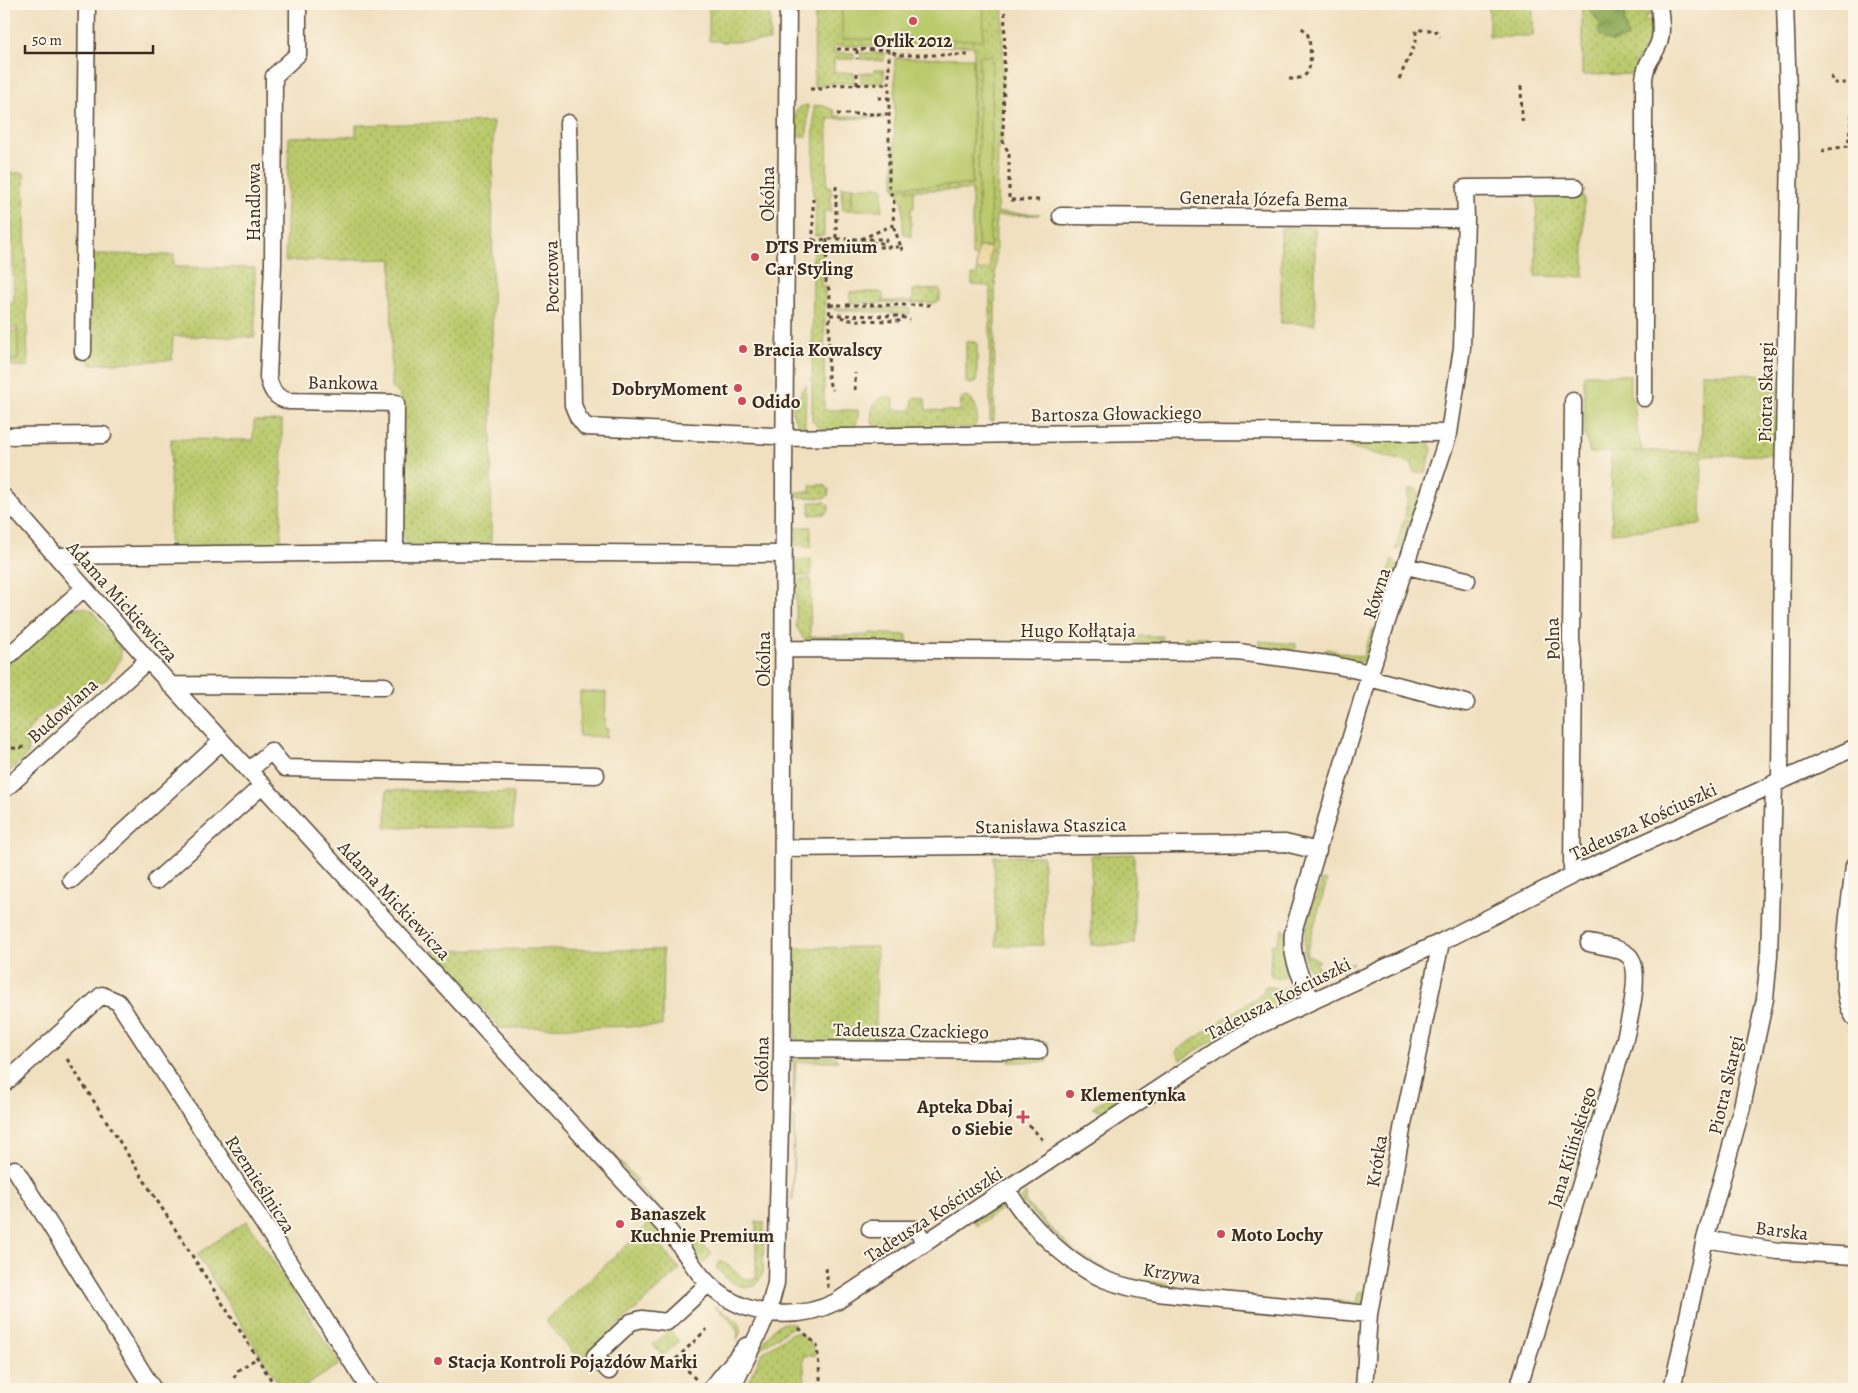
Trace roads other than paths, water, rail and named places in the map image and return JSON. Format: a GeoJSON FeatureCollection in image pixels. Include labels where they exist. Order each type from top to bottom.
{"type":"FeatureCollection","features":[{"type":"Feature","properties":{"kind":"street"},"geometry":{"type":"LineString","coordinates":[[83,352],[87,4]]}},
{"type":"Feature","properties":{"kind":"street","name":"Handlowa"},"geometry":{"type":"LineString","coordinates":[[289,401],[277,396],[270,388],[268,377],[273,263],[274,76],[298,54],[298,4]]}},
{"type":"Feature","properties":{"kind":"street","name":"Okólna"},"geometry":{"type":"LineString","coordinates":[[768,1313],[776,1282],[782,1048],[784,848],[783,554],[788,4]]}},
{"type":"Feature","properties":{"kind":"street"},"geometry":{"type":"LineString","coordinates":[[1644,398],[1644,79],[1646,65],[1659,42],[1661,25],[1659,4]]}},
{"type":"Feature","properties":{"kind":"street","name":"Piotra Skargi"},"geometry":{"type":"LineString","coordinates":[[1672,1389],[1705,1239],[1742,1107],[1765,999],[1769,956],[1777,782],[1790,153],[1785,4]]}},
{"type":"Feature","properties":{"kind":"street","name":"Pocztowa"},"geometry":{"type":"LineString","coordinates":[[568,122],[573,405],[578,417],[586,427],[784,438]]}},
{"type":"Feature","properties":{"kind":"street","name":"Równa"},"geometry":{"type":"LineString","coordinates":[[1312,1001],[1293,958],[1292,944],[1294,932],[1370,676],[1449,433],[1462,348],[1466,220],[1465,188],[1576,187]]}},
{"type":"Feature","properties":{"kind":"street","name":"Generała Józefa Bema"},"geometry":{"type":"LineString","coordinates":[[1061,216],[1466,220]]}},
{"type":"Feature","properties":{"kind":"street","name":"Bankowa"},"geometry":{"type":"LineString","coordinates":[[289,401],[396,403],[395,552]]}},
{"type":"Feature","properties":{"kind":"street","name":"Polna"},"geometry":{"type":"LineString","coordinates":[[1573,401],[1570,641],[1574,662],[1572,868],[1575,874]]}},
{"type":"Feature","properties":{"kind":"street","name":"Bartosza Głowackiego"},"geometry":{"type":"LineString","coordinates":[[784,438],[1211,431],[1449,433]]}},
{"type":"Feature","properties":{"kind":"street"},"geometry":{"type":"LineString","coordinates":[[4,436],[104,435]]}},
{"type":"Feature","properties":{"kind":"street","name":"Adama Mickiewicza"},"geometry":{"type":"LineString","coordinates":[[4,497],[170,685],[676,1239],[708,1284],[730,1300],[768,1313]]}},
{"type":"Feature","properties":{"kind":"street"},"geometry":{"type":"LineString","coordinates":[[56,556],[395,552],[783,554]]}},
{"type":"Feature","properties":{"kind":"street"},"geometry":{"type":"LineString","coordinates":[[1406,566],[1468,580]]}},
{"type":"Feature","properties":{"kind":"street"},"geometry":{"type":"LineString","coordinates":[[4,660],[84,588]]}},
{"type":"Feature","properties":{"kind":"street","name":"Hugo Kołłątaja"},"geometry":{"type":"LineString","coordinates":[[783,649],[1238,652],[1334,665],[1466,703]]}},
{"type":"Feature","properties":{"kind":"street","name":"Budowlana"},"geometry":{"type":"LineString","coordinates":[[4,790],[148,660]]}},
{"type":"Feature","properties":{"kind":"street"},"geometry":{"type":"LineString","coordinates":[[170,685],[385,686]]}},
{"type":"Feature","properties":{"kind":"street"},"geometry":{"type":"LineString","coordinates":[[71,880],[222,741]]}},
{"type":"Feature","properties":{"kind":"street","name":"Tadeusza Kościuszki"},"geometry":{"type":"LineString","coordinates":[[768,1313],[804,1313],[823,1308],[854,1290],[1215,1051],[1258,1026],[1441,942],[1575,874],[1854,748]]}},
{"type":"Feature","properties":{"kind":"street"},"geometry":{"type":"LineString","coordinates":[[249,771],[271,751],[285,768],[596,775]]}},
{"type":"Feature","properties":{"kind":"street"},"geometry":{"type":"LineString","coordinates":[[156,881],[263,785]]}},
{"type":"Feature","properties":{"kind":"street","name":"Stanisława Staszica"},"geometry":{"type":"LineString","coordinates":[[784,848],[1286,843],[1318,851]]}},
{"type":"Feature","properties":{"kind":"street"},"geometry":{"type":"LineString","coordinates":[[1854,865],[1852,916],[1844,958],[1846,992],[1850,1011],[1854,1017]]}},
{"type":"Feature","properties":{"kind":"street","name":"Krótka"},"geometry":{"type":"LineString","coordinates":[[1364,1389],[1369,1314],[1403,1124],[1441,942]]}},
{"type":"Feature","properties":{"kind":"street","name":"Jana Kilińskiego"},"geometry":{"type":"LineString","coordinates":[[1518,1389],[1624,1043],[1634,996],[1634,963],[1628,955],[1614,949],[1589,943]]}},
{"type":"Feature","properties":{"kind":"street","name":"Rzemieślnicza"},"geometry":{"type":"LineString","coordinates":[[4,1084],[102,995],[118,1002],[283,1253],[369,1389]]}},
{"type":"Feature","properties":{"kind":"street","name":"Tadeusza Czackiego"},"geometry":{"type":"LineString","coordinates":[[782,1048],[1039,1051]]}},
{"type":"Feature","properties":{"kind":"street"},"geometry":{"type":"LineString","coordinates":[[15,1169],[153,1389]]}},
{"type":"Feature","properties":{"kind":"street","name":"Krzywa"},"geometry":{"type":"LineString","coordinates":[[1006,1189],[1017,1208],[1065,1255],[1084,1269],[1106,1280],[1161,1294],[1369,1314]]}},
{"type":"Feature","properties":{"kind":"street"},"geometry":{"type":"LineString","coordinates":[[870,1229],[916,1229],[925,1242]]}},
{"type":"Feature","properties":{"kind":"street","name":"Barska"},"geometry":{"type":"LineString","coordinates":[[1705,1239],[1778,1251],[1854,1256]]}},
{"type":"Feature","properties":{"kind":"street"},"geometry":{"type":"LineString","coordinates":[[609,1371],[595,1356],[631,1322],[642,1319],[667,1322],[708,1284]]}},
{"type":"Feature","properties":{"kind":"street"},"geometry":{"type":"LineString","coordinates":[[732,1389],[768,1313]]}},
{"type":"Feature","properties":{"kind":"street"},"geometry":{"type":"LineString","coordinates":[[705,1386],[758,1333]]}},
{"type":"Feature","properties":{"kind":"place","name":"Orlik 2012"},"geometry":{"type":"Point","coordinates":[913,21]}},
{"type":"Feature","properties":{"kind":"place","name":"DTS Premium Car Styling"},"geometry":{"type":"Point","coordinates":[755,257]}},
{"type":"Feature","properties":{"kind":"place","name":"Bracia Kowalscy"},"geometry":{"type":"Point","coordinates":[743,349]}},
{"type":"Feature","properties":{"kind":"place","name":"DobryMoment"},"geometry":{"type":"Point","coordinates":[738,388]}},
{"type":"Feature","properties":{"kind":"place","name":"Odido"},"geometry":{"type":"Point","coordinates":[742,401]}},
{"type":"Feature","properties":{"kind":"place","name":"Klementynka"},"geometry":{"type":"Point","coordinates":[1070,1094]}},
{"type":"Feature","properties":{"kind":"place","name":"Apteka Dbaj o Siebie"},"geometry":{"type":"Point","coordinates":[1023,1117]}},
{"type":"Feature","properties":{"kind":"place","name":"Banaszek Kuchnie Premium"},"geometry":{"type":"Point","coordinates":[620,1224]}},
{"type":"Feature","properties":{"kind":"place","name":"Moto Lochy"},"geometry":{"type":"Point","coordinates":[1221,1234]}},
{"type":"Feature","properties":{"kind":"place","name":"Stacja Kontroli Pojazdów Marki"},"geometry":{"type":"Point","coordinates":[438,1361]}}]}
